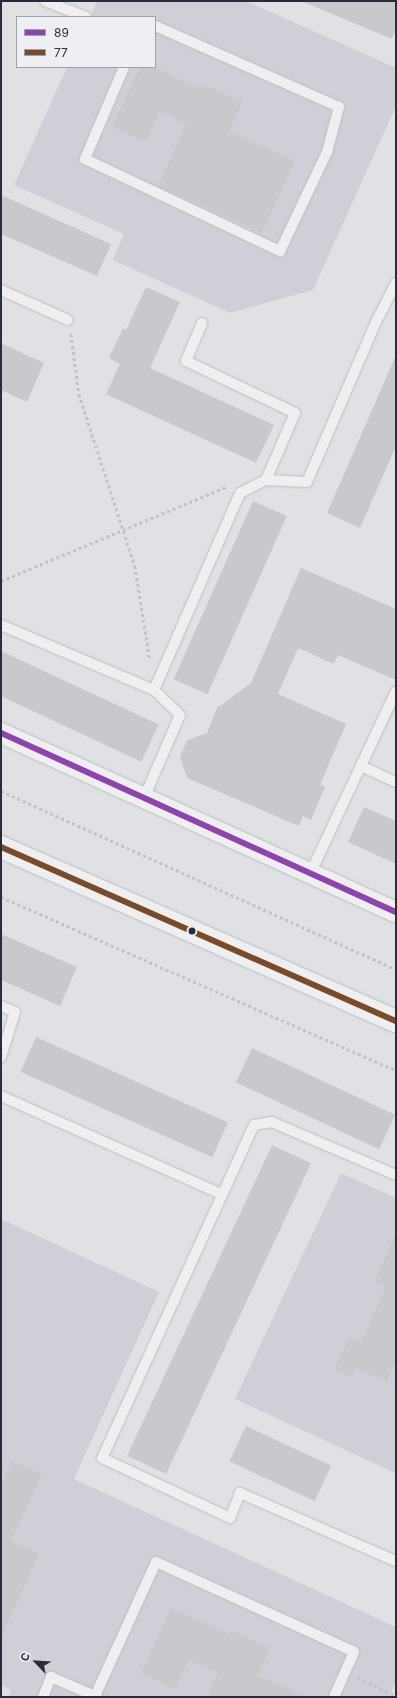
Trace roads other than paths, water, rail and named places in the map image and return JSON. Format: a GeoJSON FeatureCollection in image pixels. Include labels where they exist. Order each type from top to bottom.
{"type":"FeatureCollection","features":[{"type":"Feature","properties":{"kind":"street"},"geometry":{"type":"LineString","coordinates":[[1,733],[396,912]]}},
{"type":"Feature","properties":{"kind":"street"},"geometry":{"type":"LineString","coordinates":[[1,847],[396,1021]]}},
{"type":"Feature","properties":{"kind":"lane"},"geometry":{"type":"LineString","coordinates":[[45,1],[83,16]]}},
{"type":"Feature","properties":{"kind":"lane"},"geometry":{"type":"LineString","coordinates":[[124,68],[85,159],[280,251],[327,152],[339,108],[156,26]]}},
{"type":"Feature","properties":{"kind":"lane"},"geometry":{"type":"LineString","coordinates":[[154,690],[240,493],[266,480],[307,482],[376,322],[396,283]]}},
{"type":"Feature","properties":{"kind":"lane"},"geometry":{"type":"LineString","coordinates":[[1,290],[68,320]]}},
{"type":"Feature","properties":{"kind":"lane"},"geometry":{"type":"LineString","coordinates":[[202,323],[186,361],[295,413],[266,480]]}},
{"type":"Feature","properties":{"kind":"lane"},"geometry":{"type":"LineString","coordinates":[[1,625],[154,690],[180,715],[144,798]]}},
{"type":"Feature","properties":{"kind":"lane"},"geometry":{"type":"LineString","coordinates":[[310,874],[396,691]]}},
{"type":"Feature","properties":{"kind":"lane"},"geometry":{"type":"LineString","coordinates":[[361,766],[396,782]]}},
{"type":"Feature","properties":{"kind":"lane"},"geometry":{"type":"LineString","coordinates":[[1,1006],[15,1012],[1,1057]]}},
{"type":"Feature","properties":{"kind":"lane"},"geometry":{"type":"LineString","coordinates":[[1,1096],[221,1194]]}},
{"type":"Feature","properties":{"kind":"lane"},"geometry":{"type":"LineString","coordinates":[[396,1175],[272,1122],[254,1125],[221,1194],[102,1458],[230,1518],[240,1493],[396,1561]]}},
{"type":"Feature","properties":{"kind":"lane"},"geometry":{"type":"LineString","coordinates":[[42,1697],[51,1678],[96,1697],[156,1562],[354,1652],[334,1697]]}}]}
